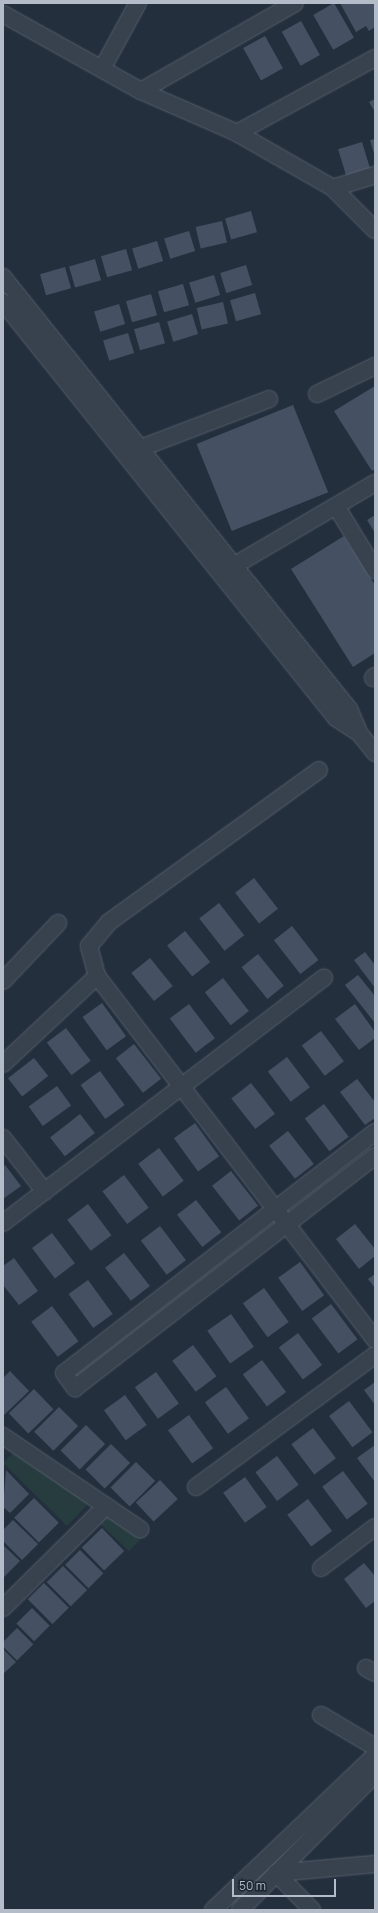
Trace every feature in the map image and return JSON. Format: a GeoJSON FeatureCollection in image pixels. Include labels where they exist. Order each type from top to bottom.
{"type":"FeatureCollection","features":[{"type":"Feature","properties":{"kind":"street"},"geometry":{"type":"LineString","coordinates":[[102,69],[138,3]]}},
{"type":"Feature","properties":{"kind":"street"},"geometry":{"type":"LineString","coordinates":[[141,91],[295,3]]}},
{"type":"Feature","properties":{"kind":"street"},"geometry":{"type":"LineString","coordinates":[[3,14],[141,91],[237,133],[333,188],[375,230]]}},
{"type":"Feature","properties":{"kind":"street"},"geometry":{"type":"LineString","coordinates":[[237,133],[375,58]]}},
{"type":"Feature","properties":{"kind":"street"},"geometry":{"type":"LineString","coordinates":[[333,188],[375,176]]}},
{"type":"Feature","properties":{"kind":"street"},"geometry":{"type":"LineString","coordinates":[[3,277],[141,448],[227,570]]}},
{"type":"Feature","properties":{"kind":"street"},"geometry":{"type":"LineString","coordinates":[[3,302],[227,570],[349,709],[359,733],[374,751]]}},
{"type":"Feature","properties":{"kind":"street"},"geometry":{"type":"LineString","coordinates":[[317,394],[375,366]]}},
{"type":"Feature","properties":{"kind":"street"},"geometry":{"type":"LineString","coordinates":[[141,448],[270,399]]}},
{"type":"Feature","properties":{"kind":"street"},"geometry":{"type":"LineString","coordinates":[[227,570],[375,483]]}},
{"type":"Feature","properties":{"kind":"street"},"geometry":{"type":"LineString","coordinates":[[336,506],[375,570]]}},
{"type":"Feature","properties":{"kind":"street"},"geometry":{"type":"LineString","coordinates":[[319,770],[110,922],[89,946],[97,976],[184,1087],[375,1340]]}},
{"type":"Feature","properties":{"kind":"street"},"geometry":{"type":"LineString","coordinates":[[3,981],[58,923]]}},
{"type":"Feature","properties":{"kind":"street"},"geometry":{"type":"LineString","coordinates":[[3,1064],[97,976]]}},
{"type":"Feature","properties":{"kind":"street"},"geometry":{"type":"LineString","coordinates":[[3,1223],[184,1087],[324,978]]}},
{"type":"Feature","properties":{"kind":"street"},"geometry":{"type":"LineString","coordinates":[[375,1132],[64,1373],[75,1388],[375,1156]]}},
{"type":"Feature","properties":{"kind":"street"},"geometry":{"type":"LineString","coordinates":[[3,1138],[44,1192]]}},
{"type":"Feature","properties":{"kind":"street"},"geometry":{"type":"LineString","coordinates":[[196,1487],[375,1355]]}},
{"type":"Feature","properties":{"kind":"street"},"geometry":{"type":"LineString","coordinates":[[5,1441],[140,1529]]}},
{"type":"Feature","properties":{"kind":"street"},"geometry":{"type":"LineString","coordinates":[[3,1608],[106,1506]]}},
{"type":"Feature","properties":{"kind":"street"},"geometry":{"type":"LineString","coordinates":[[321,1568],[375,1527]]}},
{"type":"Feature","properties":{"kind":"street"},"geometry":{"type":"LineString","coordinates":[[321,1715],[375,1747]]}},
{"type":"Feature","properties":{"kind":"street"},"geometry":{"type":"LineString","coordinates":[[213,1910],[375,1755]]}},
{"type":"Feature","properties":{"kind":"street"},"geometry":{"type":"LineString","coordinates":[[240,1910],[375,1774]]}},
{"type":"Feature","properties":{"kind":"street"},"geometry":{"type":"LineString","coordinates":[[276,1874],[375,1864]]}},
{"type":"Feature","properties":{"kind":"street"},"geometry":{"type":"LineString","coordinates":[[276,1874],[312,1910]]}},
{"type":"Feature","properties":{"kind":"green space"},"geometry":{"type":"Polygon","coordinates":[[[16,1450],[89,1503],[67,1526],[3,1463],[16,1450]]]}},
{"type":"Feature","properties":{"kind":"green space"},"geometry":{"type":"Polygon","coordinates":[[[104,1512],[142,1538],[129,1551],[98,1522],[104,1512]]]}},
{"type":"Feature","properties":{"kind":"building"},"geometry":{"type":"Polygon","coordinates":[[[334,3],[354,38],[333,50],[313,15],[334,3]]]}},
{"type":"Feature","properties":{"kind":"building"},"geometry":{"type":"Polygon","coordinates":[[[340,3],[375,3],[375,27],[369,31],[366,26],[356,32],[340,3]]]}},
{"type":"Feature","properties":{"kind":"building"},"geometry":{"type":"Polygon","coordinates":[[[301,21],[320,55],[301,66],[282,32],[301,21]]]}},
{"type":"Feature","properties":{"kind":"building"},"geometry":{"type":"Polygon","coordinates":[[[265,36],[283,68],[261,80],[243,48],[265,36]]]}},
{"type":"Feature","properties":{"kind":"building"},"geometry":{"type":"Polygon","coordinates":[[[375,99],[375,112],[369,102],[375,99]]]}},
{"type":"Feature","properties":{"kind":"building"},"geometry":{"type":"Polygon","coordinates":[[[375,139],[375,157],[370,140],[375,139]]]}},
{"type":"Feature","properties":{"kind":"building"},"geometry":{"type":"Polygon","coordinates":[[[362,142],[371,172],[347,179],[338,149],[362,142]]]}},
{"type":"Feature","properties":{"kind":"building"},"geometry":{"type":"Polygon","coordinates":[[[251,211],[257,232],[231,240],[225,218],[251,211]]]}},
{"type":"Feature","properties":{"kind":"building"},"geometry":{"type":"Polygon","coordinates":[[[222,221],[227,242],[201,249],[196,227],[222,221]]]}},
{"type":"Feature","properties":{"kind":"building"},"geometry":{"type":"Polygon","coordinates":[[[189,231],[195,251],[170,259],[164,239],[189,231]]]}},
{"type":"Feature","properties":{"kind":"building"},"geometry":{"type":"Polygon","coordinates":[[[157,241],[163,261],[138,269],[132,249],[157,241]]]}},
{"type":"Feature","properties":{"kind":"building"},"geometry":{"type":"Polygon","coordinates":[[[126,249],[132,270],[107,277],[101,256],[126,249]]]}},
{"type":"Feature","properties":{"kind":"building"},"geometry":{"type":"Polygon","coordinates":[[[95,259],[101,280],[75,288],[69,266],[95,259]]]}},
{"type":"Feature","properties":{"kind":"building"},"geometry":{"type":"Polygon","coordinates":[[[246,265],[252,285],[226,293],[220,273],[246,265]]]}},
{"type":"Feature","properties":{"kind":"building"},"geometry":{"type":"Polygon","coordinates":[[[65,267],[71,288],[46,295],[40,274],[65,267]]]}},
{"type":"Feature","properties":{"kind":"building"},"geometry":{"type":"Polygon","coordinates":[[[214,275],[220,295],[195,303],[189,283],[214,275]]]}},
{"type":"Feature","properties":{"kind":"building"},"geometry":{"type":"Polygon","coordinates":[[[183,284],[189,305],[164,312],[158,291],[183,284]]]}},
{"type":"Feature","properties":{"kind":"building"},"geometry":{"type":"Polygon","coordinates":[[[255,293],[261,314],[236,321],[230,300],[255,293]]]}},
{"type":"Feature","properties":{"kind":"building"},"geometry":{"type":"Polygon","coordinates":[[[151,294],[157,315],[132,322],[126,301],[151,294]]]}},
{"type":"Feature","properties":{"kind":"building"},"geometry":{"type":"Polygon","coordinates":[[[223,302],[228,323],[202,330],[197,308],[223,302]]]}},
{"type":"Feature","properties":{"kind":"building"},"geometry":{"type":"Polygon","coordinates":[[[119,304],[125,324],[100,332],[94,312],[119,304]]]}},
{"type":"Feature","properties":{"kind":"building"},"geometry":{"type":"Polygon","coordinates":[[[192,314],[198,334],[173,342],[167,322],[192,314]]]}},
{"type":"Feature","properties":{"kind":"building"},"geometry":{"type":"Polygon","coordinates":[[[159,322],[165,343],[140,350],[134,329],[159,322]]]}},
{"type":"Feature","properties":{"kind":"building"},"geometry":{"type":"Polygon","coordinates":[[[128,333],[134,353],[109,361],[103,341],[128,333]]]}},
{"type":"Feature","properties":{"kind":"building"},"geometry":{"type":"Polygon","coordinates":[[[375,386],[375,469],[372,471],[334,411],[375,386]]]}},
{"type":"Feature","properties":{"kind":"building"},"geometry":{"type":"Polygon","coordinates":[[[293,405],[328,492],[232,531],[197,444],[293,405]]]}},
{"type":"Feature","properties":{"kind":"building"},"geometry":{"type":"Polygon","coordinates":[[[375,515],[375,533],[367,520],[375,515]]]}},
{"type":"Feature","properties":{"kind":"building"},"geometry":{"type":"Polygon","coordinates":[[[344,536],[375,585],[375,653],[353,667],[291,569],[344,536]]]}},
{"type":"Feature","properties":{"kind":"building"},"geometry":{"type":"Polygon","coordinates":[[[254,878],[278,909],[259,924],[235,893],[254,878]]]}},
{"type":"Feature","properties":{"kind":"building"},"geometry":{"type":"Polygon","coordinates":[[[219,903],[244,935],[225,951],[199,918],[219,903]]]}},
{"type":"Feature","properties":{"kind":"building"},"geometry":{"type":"Polygon","coordinates":[[[292,926],[318,960],[300,974],[274,940],[292,926]]]}},
{"type":"Feature","properties":{"kind":"building"},"geometry":{"type":"Polygon","coordinates":[[[185,931],[210,962],[192,977],[167,945],[185,931]]]}},
{"type":"Feature","properties":{"kind":"building"},"geometry":{"type":"Polygon","coordinates":[[[365,952],[375,965],[375,988],[354,960],[365,952]]]}},
{"type":"Feature","properties":{"kind":"building"},"geometry":{"type":"Polygon","coordinates":[[[258,954],[284,986],[267,999],[242,967],[258,954]]]}},
{"type":"Feature","properties":{"kind":"building"},"geometry":{"type":"Polygon","coordinates":[[[150,958],[173,986],[154,1001],[131,973],[150,958]]]}},
{"type":"Feature","properties":{"kind":"building"},"geometry":{"type":"Polygon","coordinates":[[[358,975],[375,996],[375,1023],[345,985],[358,975]]]}},
{"type":"Feature","properties":{"kind":"building"},"geometry":{"type":"Polygon","coordinates":[[[223,978],[249,1011],[231,1025],[205,992],[223,978]]]}},
{"type":"Feature","properties":{"kind":"building"},"geometry":{"type":"Polygon","coordinates":[[[102,1003],[126,1036],[107,1050],[83,1017],[102,1003]]]}},
{"type":"Feature","properties":{"kind":"building"},"geometry":{"type":"Polygon","coordinates":[[[189,1004],[215,1038],[196,1053],[170,1018],[189,1004]]]}},
{"type":"Feature","properties":{"kind":"building"},"geometry":{"type":"Polygon","coordinates":[[[355,1004],[375,1032],[375,1038],[359,1050],[335,1019],[355,1004]]]}},
{"type":"Feature","properties":{"kind":"building"},"geometry":{"type":"Polygon","coordinates":[[[66,1028],[91,1061],[72,1075],[47,1042],[66,1028]]]}},
{"type":"Feature","properties":{"kind":"building"},"geometry":{"type":"Polygon","coordinates":[[[321,1031],[344,1061],[325,1076],[302,1045],[321,1031]]]}},
{"type":"Feature","properties":{"kind":"building"},"geometry":{"type":"Polygon","coordinates":[[[134,1044],[161,1079],[143,1093],[116,1058],[134,1044]]]}},
{"type":"Feature","properties":{"kind":"building"},"geometry":{"type":"Polygon","coordinates":[[[287,1057],[310,1087],[291,1102],[268,1071],[287,1057]]]}},
{"type":"Feature","properties":{"kind":"building"},"geometry":{"type":"Polygon","coordinates":[[[34,1058],[48,1076],[22,1096],[8,1078],[34,1058]]]}},
{"type":"Feature","properties":{"kind":"building"},"geometry":{"type":"Polygon","coordinates":[[[100,1071],[125,1105],[105,1119],[81,1085],[100,1071]]]}},
{"type":"Feature","properties":{"kind":"building"},"geometry":{"type":"Polygon","coordinates":[[[357,1079],[375,1102],[375,1118],[365,1125],[340,1092],[357,1079]]]}},
{"type":"Feature","properties":{"kind":"building"},"geometry":{"type":"Polygon","coordinates":[[[251,1083],[275,1114],[255,1129],[231,1098],[251,1083]]]}},
{"type":"Feature","properties":{"kind":"building"},"geometry":{"type":"Polygon","coordinates":[[[57,1086],[71,1105],[43,1126],[29,1107],[57,1086]]]}},
{"type":"Feature","properties":{"kind":"building"},"geometry":{"type":"Polygon","coordinates":[[[324,1104],[349,1137],[330,1151],[305,1118],[324,1104]]]}},
{"type":"Feature","properties":{"kind":"building"},"geometry":{"type":"Polygon","coordinates":[[[80,1114],[95,1133],[65,1156],[50,1137],[80,1114]]]}},
{"type":"Feature","properties":{"kind":"building"},"geometry":{"type":"Polygon","coordinates":[[[195,1123],[219,1156],[198,1171],[174,1138],[195,1123]]]}},
{"type":"Feature","properties":{"kind":"building"},"geometry":{"type":"Polygon","coordinates":[[[288,1131],[314,1164],[295,1179],[269,1146],[288,1131]]]}},
{"type":"Feature","properties":{"kind":"building"},"geometry":{"type":"Polygon","coordinates":[[[159,1148],[184,1181],[163,1196],[138,1164],[159,1148]]]}},
{"type":"Feature","properties":{"kind":"building"},"geometry":{"type":"Polygon","coordinates":[[[5,1165],[21,1186],[3,1199],[3,1167],[5,1165]]]}},
{"type":"Feature","properties":{"kind":"building"},"geometry":{"type":"Polygon","coordinates":[[[231,1171],[258,1206],[239,1220],[212,1186],[231,1171]]]}},
{"type":"Feature","properties":{"kind":"building"},"geometry":{"type":"Polygon","coordinates":[[[124,1175],[149,1208],[127,1224],[102,1191],[124,1175]]]}},
{"type":"Feature","properties":{"kind":"building"},"geometry":{"type":"Polygon","coordinates":[[[196,1200],[221,1232],[202,1247],[177,1215],[196,1200]]]}},
{"type":"Feature","properties":{"kind":"building"},"geometry":{"type":"Polygon","coordinates":[[[88,1204],[111,1235],[91,1251],[67,1220],[88,1204]]]}},
{"type":"Feature","properties":{"kind":"building"},"geometry":{"type":"Polygon","coordinates":[[[355,1224],[375,1249],[375,1256],[359,1269],[336,1239],[355,1224]]]}},
{"type":"Feature","properties":{"kind":"building"},"geometry":{"type":"Polygon","coordinates":[[[160,1226],[186,1260],[167,1275],[141,1240],[160,1226]]]}},
{"type":"Feature","properties":{"kind":"building"},"geometry":{"type":"Polygon","coordinates":[[[52,1233],[75,1263],[55,1278],[32,1248],[52,1233]]]}},
{"type":"Feature","properties":{"kind":"building"},"geometry":{"type":"Polygon","coordinates":[[[124,1253],[150,1286],[131,1301],[105,1268],[124,1253]]]}},
{"type":"Feature","properties":{"kind":"building"},"geometry":{"type":"Polygon","coordinates":[[[14,1258],[38,1291],[19,1305],[3,1285],[3,1266],[14,1258]]]}},
{"type":"Feature","properties":{"kind":"building"},"geometry":{"type":"Polygon","coordinates":[[[300,1262],[324,1295],[302,1311],[278,1278],[300,1262]]]}},
{"type":"Feature","properties":{"kind":"building"},"geometry":{"type":"Polygon","coordinates":[[[375,1274],[375,1288],[368,1279],[375,1274]]]}},
{"type":"Feature","properties":{"kind":"building"},"geometry":{"type":"Polygon","coordinates":[[[88,1280],[113,1314],[93,1328],[69,1294],[88,1280]]]}},
{"type":"Feature","properties":{"kind":"building"},"geometry":{"type":"Polygon","coordinates":[[[264,1288],[289,1322],[268,1337],[243,1303],[264,1288]]]}},
{"type":"Feature","properties":{"kind":"building"},"geometry":{"type":"Polygon","coordinates":[[[331,1304],[357,1339],[338,1354],[312,1318],[331,1304]]]}},
{"type":"Feature","properties":{"kind":"building"},"geometry":{"type":"Polygon","coordinates":[[[52,1306],[78,1341],[58,1357],[31,1322],[52,1306]]]}},
{"type":"Feature","properties":{"kind":"building"},"geometry":{"type":"Polygon","coordinates":[[[231,1314],[254,1347],[230,1363],[207,1331],[231,1314]]]}},
{"type":"Feature","properties":{"kind":"building"},"geometry":{"type":"Polygon","coordinates":[[[298,1333],[322,1365],[303,1379],[279,1347],[298,1333]]]}},
{"type":"Feature","properties":{"kind":"building"},"geometry":{"type":"Polygon","coordinates":[[[193,1345],[216,1376],[196,1392],[172,1361],[193,1345]]]}},
{"type":"Feature","properties":{"kind":"building"},"geometry":{"type":"Polygon","coordinates":[[[262,1360],[286,1392],[267,1406],[243,1374],[262,1360]]]}},
{"type":"Feature","properties":{"kind":"building"},"geometry":{"type":"Polygon","coordinates":[[[10,1371],[29,1391],[3,1416],[3,1378],[10,1371]]]}},
{"type":"Feature","properties":{"kind":"building"},"geometry":{"type":"Polygon","coordinates":[[[156,1372],[179,1404],[158,1419],[135,1387],[156,1372]]]}},
{"type":"Feature","properties":{"kind":"building"},"geometry":{"type":"Polygon","coordinates":[[[375,1382],[375,1405],[364,1390],[375,1382]]]}},
{"type":"Feature","properties":{"kind":"building"},"geometry":{"type":"Polygon","coordinates":[[[226,1387],[249,1419],[228,1434],[205,1402],[226,1387]]]}},
{"type":"Feature","properties":{"kind":"building"},"geometry":{"type":"Polygon","coordinates":[[[34,1389],[53,1409],[28,1433],[9,1413],[34,1389]]]}},
{"type":"Feature","properties":{"kind":"building"},"geometry":{"type":"Polygon","coordinates":[[[125,1395],[147,1425],[126,1440],[104,1410],[125,1395]]]}},
{"type":"Feature","properties":{"kind":"building"},"geometry":{"type":"Polygon","coordinates":[[[349,1401],[372,1432],[353,1447],[329,1416],[349,1401]]]}},
{"type":"Feature","properties":{"kind":"building"},"geometry":{"type":"Polygon","coordinates":[[[59,1407],[78,1426],[53,1451],[34,1432],[59,1407]]]}},
{"type":"Feature","properties":{"kind":"building"},"geometry":{"type":"Polygon","coordinates":[[[189,1415],[213,1448],[192,1463],[168,1430],[189,1415]]]}},
{"type":"Feature","properties":{"kind":"building"},"geometry":{"type":"Polygon","coordinates":[[[86,1425],[105,1444],[80,1470],[61,1450],[86,1425]]]}},
{"type":"Feature","properties":{"kind":"building"},"geometry":{"type":"Polygon","coordinates":[[[313,1428],[336,1458],[314,1475],[291,1444],[313,1428]]]}},
{"type":"Feature","properties":{"kind":"building"},"geometry":{"type":"Polygon","coordinates":[[[111,1444],[130,1463],[105,1489],[86,1469],[111,1444]]]}},
{"type":"Feature","properties":{"kind":"building"},"geometry":{"type":"Polygon","coordinates":[[[375,1445],[375,1482],[357,1458],[375,1445]]]}},
{"type":"Feature","properties":{"kind":"building"},"geometry":{"type":"Polygon","coordinates":[[[277,1456],[299,1485],[277,1501],[255,1472],[277,1456]]]}},
{"type":"Feature","properties":{"kind":"building"},"geometry":{"type":"Polygon","coordinates":[[[136,1462],[155,1481],[130,1507],[111,1487],[136,1462]]]}},
{"type":"Feature","properties":{"kind":"building"},"geometry":{"type":"Polygon","coordinates":[[[6,1470],[29,1494],[10,1513],[3,1507],[6,1470]]]}},
{"type":"Feature","properties":{"kind":"building"},"geometry":{"type":"Polygon","coordinates":[[[343,1471],[368,1504],[347,1519],[322,1487],[343,1471]]]}},
{"type":"Feature","properties":{"kind":"building"},"geometry":{"type":"Polygon","coordinates":[[[245,1477],[267,1507],[245,1523],[223,1493],[245,1477]]]}},
{"type":"Feature","properties":{"kind":"building"},"geometry":{"type":"Polygon","coordinates":[[[160,1480],[178,1499],[154,1522],[136,1503],[160,1480]]]}},
{"type":"Feature","properties":{"kind":"building"},"geometry":{"type":"Polygon","coordinates":[[[34,1498],[59,1523],[39,1543],[14,1518],[34,1498]]]}},
{"type":"Feature","properties":{"kind":"building"},"geometry":{"type":"Polygon","coordinates":[[[308,1499],[332,1531],[311,1547],[287,1515],[308,1499]]]}},
{"type":"Feature","properties":{"kind":"building"},"geometry":{"type":"Polygon","coordinates":[[[13,1520],[38,1544],[22,1560],[3,1541],[3,1530],[13,1520]]]}},
{"type":"Feature","properties":{"kind":"building"},"geometry":{"type":"Polygon","coordinates":[[[102,1528],[124,1551],[104,1570],[82,1547],[102,1528]]]}},
{"type":"Feature","properties":{"kind":"building"},"geometry":{"type":"Polygon","coordinates":[[[3,1545],[20,1561],[4,1577],[3,1576],[3,1545]]]}},
{"type":"Feature","properties":{"kind":"building"},"geometry":{"type":"Polygon","coordinates":[[[80,1550],[103,1573],[88,1588],[65,1565],[80,1550]]]}},
{"type":"Feature","properties":{"kind":"building"},"geometry":{"type":"Polygon","coordinates":[[[364,1563],[375,1576],[375,1601],[366,1608],[344,1579],[364,1563]]]}},
{"type":"Feature","properties":{"kind":"building"},"geometry":{"type":"Polygon","coordinates":[[[63,1566],[87,1590],[71,1606],[47,1582],[63,1566]]]}},
{"type":"Feature","properties":{"kind":"building"},"geometry":{"type":"Polygon","coordinates":[[[44,1583],[69,1608],[52,1624],[28,1599],[44,1583]]]}},
{"type":"Feature","properties":{"kind":"building"},"geometry":{"type":"Polygon","coordinates":[[[32,1608],[50,1626],[34,1641],[16,1624],[32,1608]]]}},
{"type":"Feature","properties":{"kind":"building"},"geometry":{"type":"Polygon","coordinates":[[[17,1628],[33,1644],[17,1661],[3,1647],[3,1642],[17,1628]]]}},
{"type":"Feature","properties":{"kind":"building"},"geometry":{"type":"Polygon","coordinates":[[[3,1649],[16,1662],[3,1674],[3,1649]]]}}]}
